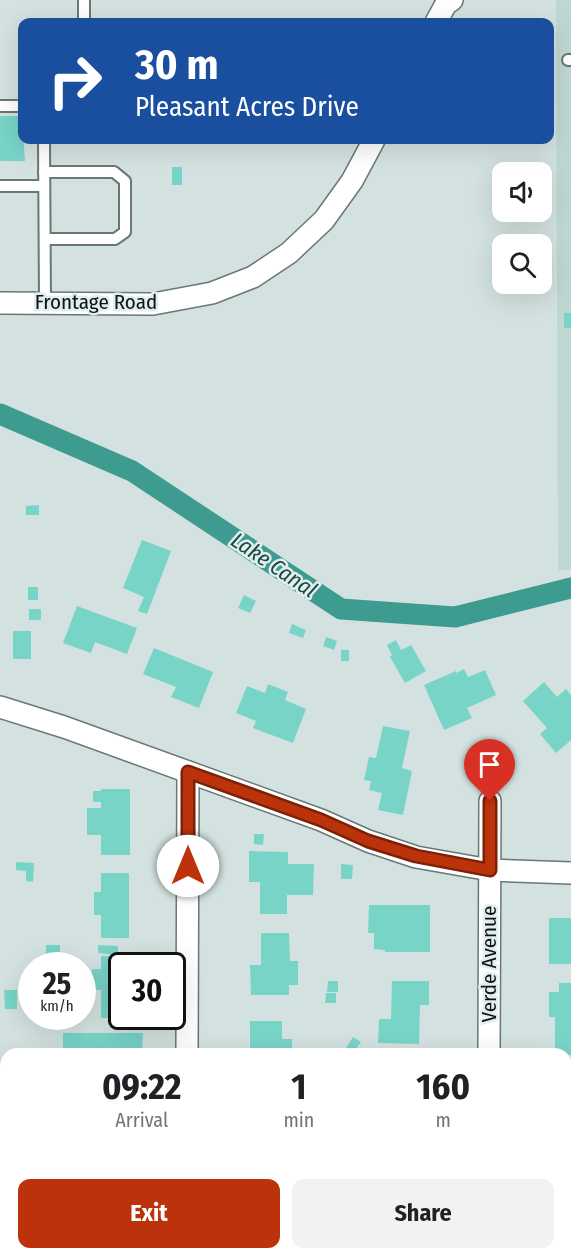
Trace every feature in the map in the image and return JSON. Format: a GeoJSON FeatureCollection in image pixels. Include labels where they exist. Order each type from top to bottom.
{"type":"FeatureCollection","features":[{"type":"Feature","properties":{"kind":"street"},"geometry":{"type":"LineString","coordinates":[[438,18],[445,1]]}},
{"type":"Feature","properties":{"kind":"street","name":"Frontage Road"},"geometry":{"type":"LineString","coordinates":[[0,303],[153,304],[212,293],[253,277],[289,253],[324,220],[352,181],[372,144]]}},
{"type":"Feature","properties":{"kind":"street"},"geometry":{"type":"LineString","coordinates":[[0,707],[64,727],[321,820],[368,841],[416,856],[490,870],[571,873]]}},
{"type":"Feature","properties":{"kind":"street"},"geometry":{"type":"LineString","coordinates":[[187,1048],[188,772]]}},
{"type":"Feature","properties":{"kind":"street","name":"Verde Avenue"},"geometry":{"type":"LineString","coordinates":[[489,1048],[490,801]]}},
{"type":"Feature","properties":{"kind":"lane"},"geometry":{"type":"LineString","coordinates":[[84,0],[84,18]]}},
{"type":"Feature","properties":{"kind":"lane"},"geometry":{"type":"LineString","coordinates":[[0,106],[18,106]]}},
{"type":"Feature","properties":{"kind":"lane"},"geometry":{"type":"LineString","coordinates":[[44,144],[45,302]]}},
{"type":"Feature","properties":{"kind":"lane"},"geometry":{"type":"LineString","coordinates":[[44,172],[114,172],[125,181],[125,232],[115,239],[45,239]]}},
{"type":"Feature","properties":{"kind":"lane"},"geometry":{"type":"LineString","coordinates":[[0,186],[44,186]]}},
{"type":"Feature","properties":{"kind":"shaded area"},"geometry":{"type":"Polygon","coordinates":[[[556,0],[571,0],[571,569],[558,571],[556,0]]]}},
{"type":"Feature","properties":{"kind":"building"},"geometry":{"type":"Polygon","coordinates":[[[0,116],[18,116],[18,144],[24,144],[25,161],[0,161],[0,116]]]}},
{"type":"Feature","properties":{"kind":"building"},"geometry":{"type":"Polygon","coordinates":[[[172,167],[182,167],[182,185],[172,185],[172,167]]]}},
{"type":"Feature","properties":{"kind":"building"},"geometry":{"type":"Polygon","coordinates":[[[564,313],[571,313],[571,328],[564,328],[564,313]]]}},
{"type":"Feature","properties":{"kind":"building"},"geometry":{"type":"Polygon","coordinates":[[[39,505],[39,515],[26,515],[26,506],[39,505]]]}},
{"type":"Feature","properties":{"kind":"building"},"geometry":{"type":"Polygon","coordinates":[[[142,540],[171,551],[147,614],[138,611],[144,597],[123,588],[142,540]]]}},
{"type":"Feature","properties":{"kind":"building"},"geometry":{"type":"Polygon","coordinates":[[[28,587],[38,587],[38,600],[28,600],[28,587]]]}},
{"type":"Feature","properties":{"kind":"building"},"geometry":{"type":"Polygon","coordinates":[[[244,595],[256,601],[250,613],[238,608],[244,595]]]}},
{"type":"Feature","properties":{"kind":"building"},"geometry":{"type":"Polygon","coordinates":[[[77,606],[137,628],[127,654],[95,642],[91,653],[63,643],[77,606]]]}},
{"type":"Feature","properties":{"kind":"building"},"geometry":{"type":"Polygon","coordinates":[[[29,609],[41,609],[41,620],[29,620],[29,609]]]}},
{"type":"Feature","properties":{"kind":"building"},"geometry":{"type":"Polygon","coordinates":[[[292,624],[306,630],[303,638],[289,633],[292,624]]]}},
{"type":"Feature","properties":{"kind":"building"},"geometry":{"type":"Polygon","coordinates":[[[13,631],[31,631],[31,659],[13,659],[13,631]]]}},
{"type":"Feature","properties":{"kind":"building"},"geometry":{"type":"Polygon","coordinates":[[[326,637],[337,641],[334,650],[323,646],[326,637]]]}},
{"type":"Feature","properties":{"kind":"building"},"geometry":{"type":"Polygon","coordinates":[[[396,640],[401,650],[411,645],[426,671],[405,683],[390,657],[392,655],[387,645],[396,640]]]}},
{"type":"Feature","properties":{"kind":"building"},"geometry":{"type":"Polygon","coordinates":[[[154,648],[213,672],[199,708],[171,697],[176,687],[143,674],[154,648]]]}},
{"type":"Feature","properties":{"kind":"building"},"geometry":{"type":"Polygon","coordinates":[[[341,650],[349,650],[349,661],[341,661],[341,650]]]}},
{"type":"Feature","properties":{"kind":"building"},"geometry":{"type":"Polygon","coordinates":[[[464,669],[468,677],[485,670],[496,695],[467,708],[472,718],[444,730],[424,685],[464,669]]]}},
{"type":"Feature","properties":{"kind":"building"},"geometry":{"type":"Polygon","coordinates":[[[544,682],[557,697],[566,689],[571,695],[571,740],[556,753],[540,734],[547,728],[523,701],[544,682]]]}},
{"type":"Feature","properties":{"kind":"building"},"geometry":{"type":"Polygon","coordinates":[[[268,684],[288,692],[285,700],[306,709],[293,743],[253,728],[256,721],[236,713],[247,686],[265,693],[268,684]]]}},
{"type":"Feature","properties":{"kind":"building"},"geometry":{"type":"Polygon","coordinates":[[[383,726],[410,731],[402,768],[412,771],[403,815],[378,810],[382,793],[369,790],[371,781],[364,780],[369,757],[376,758],[383,726]]]}},
{"type":"Feature","properties":{"kind":"building"},"geometry":{"type":"Polygon","coordinates":[[[101,789],[130,789],[130,855],[101,855],[101,835],[87,835],[87,808],[101,808],[101,802],[93,802],[93,791],[101,791],[101,789]]]}},
{"type":"Feature","properties":{"kind":"building"},"geometry":{"type":"Polygon","coordinates":[[[254,834],[264,834],[263,845],[254,844],[254,834]]]}},
{"type":"Feature","properties":{"kind":"building"},"geometry":{"type":"Polygon","coordinates":[[[249,851],[288,852],[288,864],[314,864],[313,895],[287,895],[287,914],[260,914],[260,882],[249,882],[249,851]]]}},
{"type":"Feature","properties":{"kind":"building"},"geometry":{"type":"Polygon","coordinates":[[[16,862],[34,863],[33,882],[26,881],[26,871],[16,870],[16,862]]]}},
{"type":"Feature","properties":{"kind":"building"},"geometry":{"type":"Polygon","coordinates":[[[341,864],[353,865],[352,879],[341,879],[341,864]]]}},
{"type":"Feature","properties":{"kind":"building"},"geometry":{"type":"Polygon","coordinates":[[[101,873],[129,873],[129,938],[101,938],[101,915],[94,915],[94,892],[101,892],[101,873]]]}},
{"type":"Feature","properties":{"kind":"building"},"geometry":{"type":"Polygon","coordinates":[[[369,905],[430,905],[430,952],[385,952],[385,950],[374,949],[374,933],[368,933],[369,905]]]}},
{"type":"Feature","properties":{"kind":"building"},"geometry":{"type":"Polygon","coordinates":[[[549,918],[571,918],[571,964],[549,964],[549,918]]]}},
{"type":"Feature","properties":{"kind":"building"},"geometry":{"type":"Polygon","coordinates":[[[261,933],[289,933],[290,961],[298,961],[298,985],[289,985],[289,995],[251,995],[250,965],[261,965],[261,933]]]}},
{"type":"Feature","properties":{"kind":"building"},"geometry":{"type":"Polygon","coordinates":[[[46,945],[60,945],[60,952],[46,952],[46,945]]]}},
{"type":"Feature","properties":{"kind":"building"},"geometry":{"type":"Polygon","coordinates":[[[98,945],[118,946],[118,952],[98,953],[98,945]]]}},
{"type":"Feature","properties":{"kind":"building"},"geometry":{"type":"Polygon","coordinates":[[[101,956],[108,956],[108,1018],[101,1018],[101,990],[96,990],[96,969],[101,969],[101,956]]]}},
{"type":"Feature","properties":{"kind":"building"},"geometry":{"type":"Polygon","coordinates":[[[328,981],[338,981],[338,992],[327,992],[328,981]]]}},
{"type":"Feature","properties":{"kind":"building"},"geometry":{"type":"Polygon","coordinates":[[[392,981],[429,981],[429,1005],[420,1005],[419,1044],[378,1043],[379,1019],[391,1019],[392,981]]]}},
{"type":"Feature","properties":{"kind":"building"},"geometry":{"type":"Polygon","coordinates":[[[559,983],[571,983],[571,1048],[555,1048],[555,1017],[549,1017],[549,992],[559,992],[559,983]]]}},
{"type":"Feature","properties":{"kind":"building"},"geometry":{"type":"Polygon","coordinates":[[[4,990],[17,990],[17,1009],[5,1009],[4,990]]]}},
{"type":"Feature","properties":{"kind":"building"},"geometry":{"type":"Polygon","coordinates":[[[326,993],[336,993],[336,1003],[325,1003],[326,993]]]}},
{"type":"Feature","properties":{"kind":"building"},"geometry":{"type":"Polygon","coordinates":[[[250,1021],[282,1021],[282,1039],[292,1039],[292,1048],[250,1048],[250,1021]]]}},
{"type":"Feature","properties":{"kind":"building"},"geometry":{"type":"Polygon","coordinates":[[[63,1033],[143,1033],[142,1048],[63,1048],[63,1033]]]}},
{"type":"Feature","properties":{"kind":"building"},"geometry":{"type":"Polygon","coordinates":[[[353,1037],[361,1042],[357,1048],[346,1048],[353,1037]]]}},
{"type":"Feature","properties":{"kind":"waterway","name":"Lake Canal"},"geometry":{"type":"LineString","coordinates":[[0,414],[132,471],[341,609],[455,617],[571,588]]}},
{"type":"Feature","properties":{"kind":"route"},"geometry":{"type":"LineString","coordinates":[[188,866],[188,772],[321,820],[368,841],[416,856],[490,870],[490,801]]}}]}
